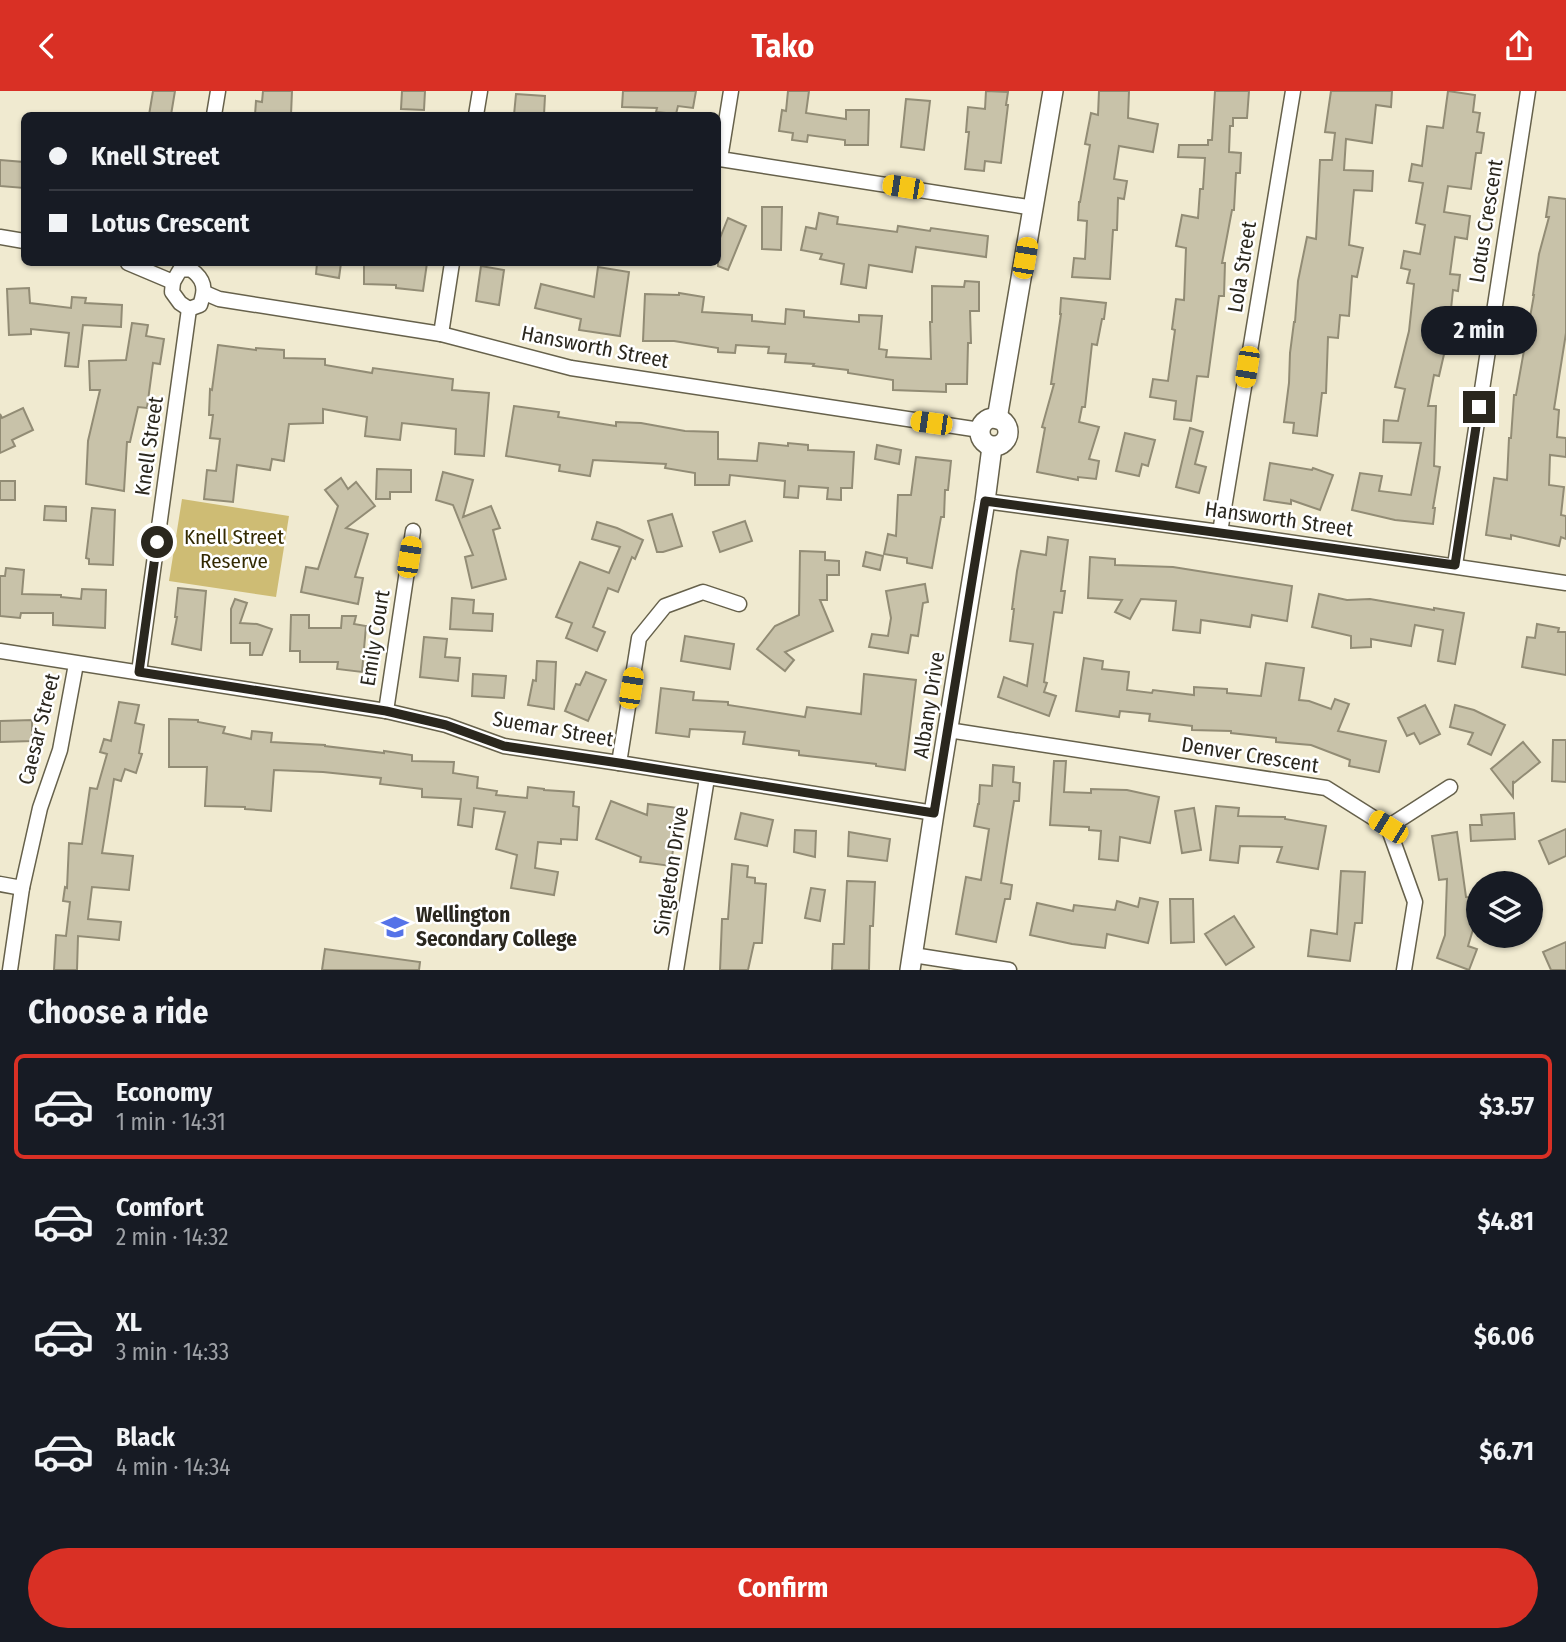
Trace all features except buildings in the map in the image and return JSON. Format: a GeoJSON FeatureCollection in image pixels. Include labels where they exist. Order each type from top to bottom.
{"type":"FeatureCollection","features":[{"type":"Feature","properties":{"kind":"street"},"geometry":{"type":"LineString","coordinates":[[214,112],[218,91]]}},
{"type":"Feature","properties":{"kind":"street"},"geometry":{"type":"LineString","coordinates":[[476,112],[480,91]]}},
{"type":"Feature","properties":{"kind":"street"},"geometry":{"type":"LineString","coordinates":[[721,153],[731,91]]}},
{"type":"Feature","properties":{"kind":"street"},"geometry":{"type":"LineString","coordinates":[[997,419],[1053,91]]}},
{"type":"Feature","properties":{"kind":"street","name":"Lola Street"},"geometry":{"type":"LineString","coordinates":[[1220,532],[1293,91]]}},
{"type":"Feature","properties":{"kind":"street","name":"Lotus Crescent"},"geometry":{"type":"LineString","coordinates":[[1455,565],[1528,91]]}},
{"type":"Feature","properties":{"kind":"street"},"geometry":{"type":"LineString","coordinates":[[721,159],[1034,208]]}},
{"type":"Feature","properties":{"kind":"street"},"geometry":{"type":"LineString","coordinates":[[0,237],[21,240]]}},
{"type":"Feature","properties":{"kind":"street"},"geometry":{"type":"LineString","coordinates":[[135,266],[173,282]]}},
{"type":"Feature","properties":{"kind":"street"},"geometry":{"type":"LineString","coordinates":[[191,266],[202,282],[205,293],[200,305],[189,309],[180,303],[172,292],[173,282],[180,270],[191,266]]}},
{"type":"Feature","properties":{"kind":"street"},"geometry":{"type":"LineString","coordinates":[[440,334],[451,266]]}},
{"type":"Feature","properties":{"kind":"street","name":"Hansworth Street"},"geometry":{"type":"LineString","coordinates":[[205,293],[219,299],[440,334],[571,368],[980,430]]}},
{"type":"Feature","properties":{"kind":"street","name":"Knell Street"},"geometry":{"type":"LineString","coordinates":[[139,672],[189,309]]}},
{"type":"Feature","properties":{"kind":"street"},"geometry":{"type":"LineString","coordinates":[[988,419],[1002,420],[1008,428],[1008,437],[1002,445],[992,447],[984,443],[979,434],[980,430],[981,425],[988,419]]}},
{"type":"Feature","properties":{"kind":"street","name":"Albany Drive"},"geometry":{"type":"LineString","coordinates":[[911,962],[992,447]]}},
{"type":"Feature","properties":{"kind":"street","name":"Hansworth Street"},"geometry":{"type":"LineString","coordinates":[[985,501],[1455,565],[1566,583]]}},
{"type":"Feature","properties":{"kind":"street","name":"Emily Court"},"geometry":{"type":"LineString","coordinates":[[386,711],[413,531]]}},
{"type":"Feature","properties":{"kind":"street"},"geometry":{"type":"LineString","coordinates":[[619,763],[639,638],[665,606],[703,592],[739,604]]}},
{"type":"Feature","properties":{"kind":"street","name":"Suemar Street"},"geometry":{"type":"LineString","coordinates":[[0,651],[386,711],[446,725],[504,746],[934,813]]}},
{"type":"Feature","properties":{"kind":"street","name":"Caesar Street"},"geometry":{"type":"LineString","coordinates":[[10,970],[22,888],[40,808],[60,750],[76,664]]}},
{"type":"Feature","properties":{"kind":"street","name":"Denver Crescent"},"geometry":{"type":"LineString","coordinates":[[948,730],[1326,787],[1388,827]]}},
{"type":"Feature","properties":{"kind":"street","name":"Singleton Drive"},"geometry":{"type":"LineString","coordinates":[[676,970],[707,778]]}},
{"type":"Feature","properties":{"kind":"street"},"geometry":{"type":"LineString","coordinates":[[1404,970],[1415,902],[1388,827],[1450,787]]}},
{"type":"Feature","properties":{"kind":"street"},"geometry":{"type":"LineString","coordinates":[[0,884],[22,888]]}},
{"type":"Feature","properties":{"kind":"street"},"geometry":{"type":"LineString","coordinates":[[911,962],[1009,970]]}},
{"type":"Feature","properties":{"kind":"green space","name":"Knell Street Reserve"},"geometry":{"type":"Polygon","coordinates":[[[182,499],[289,516],[276,597],[169,581],[182,499]]]}},
{"type":"Feature","properties":{"kind":"place","name":"Wellington Secondary College"},"geometry":{"type":"Point","coordinates":[395,927]}},
{"type":"Feature","properties":{"kind":"route"},"geometry":{"type":"LineString","coordinates":[[157,542],[139,672],[386,711],[446,725],[504,746],[934,813],[985,501],[1455,565],[1479,407]]}}]}
